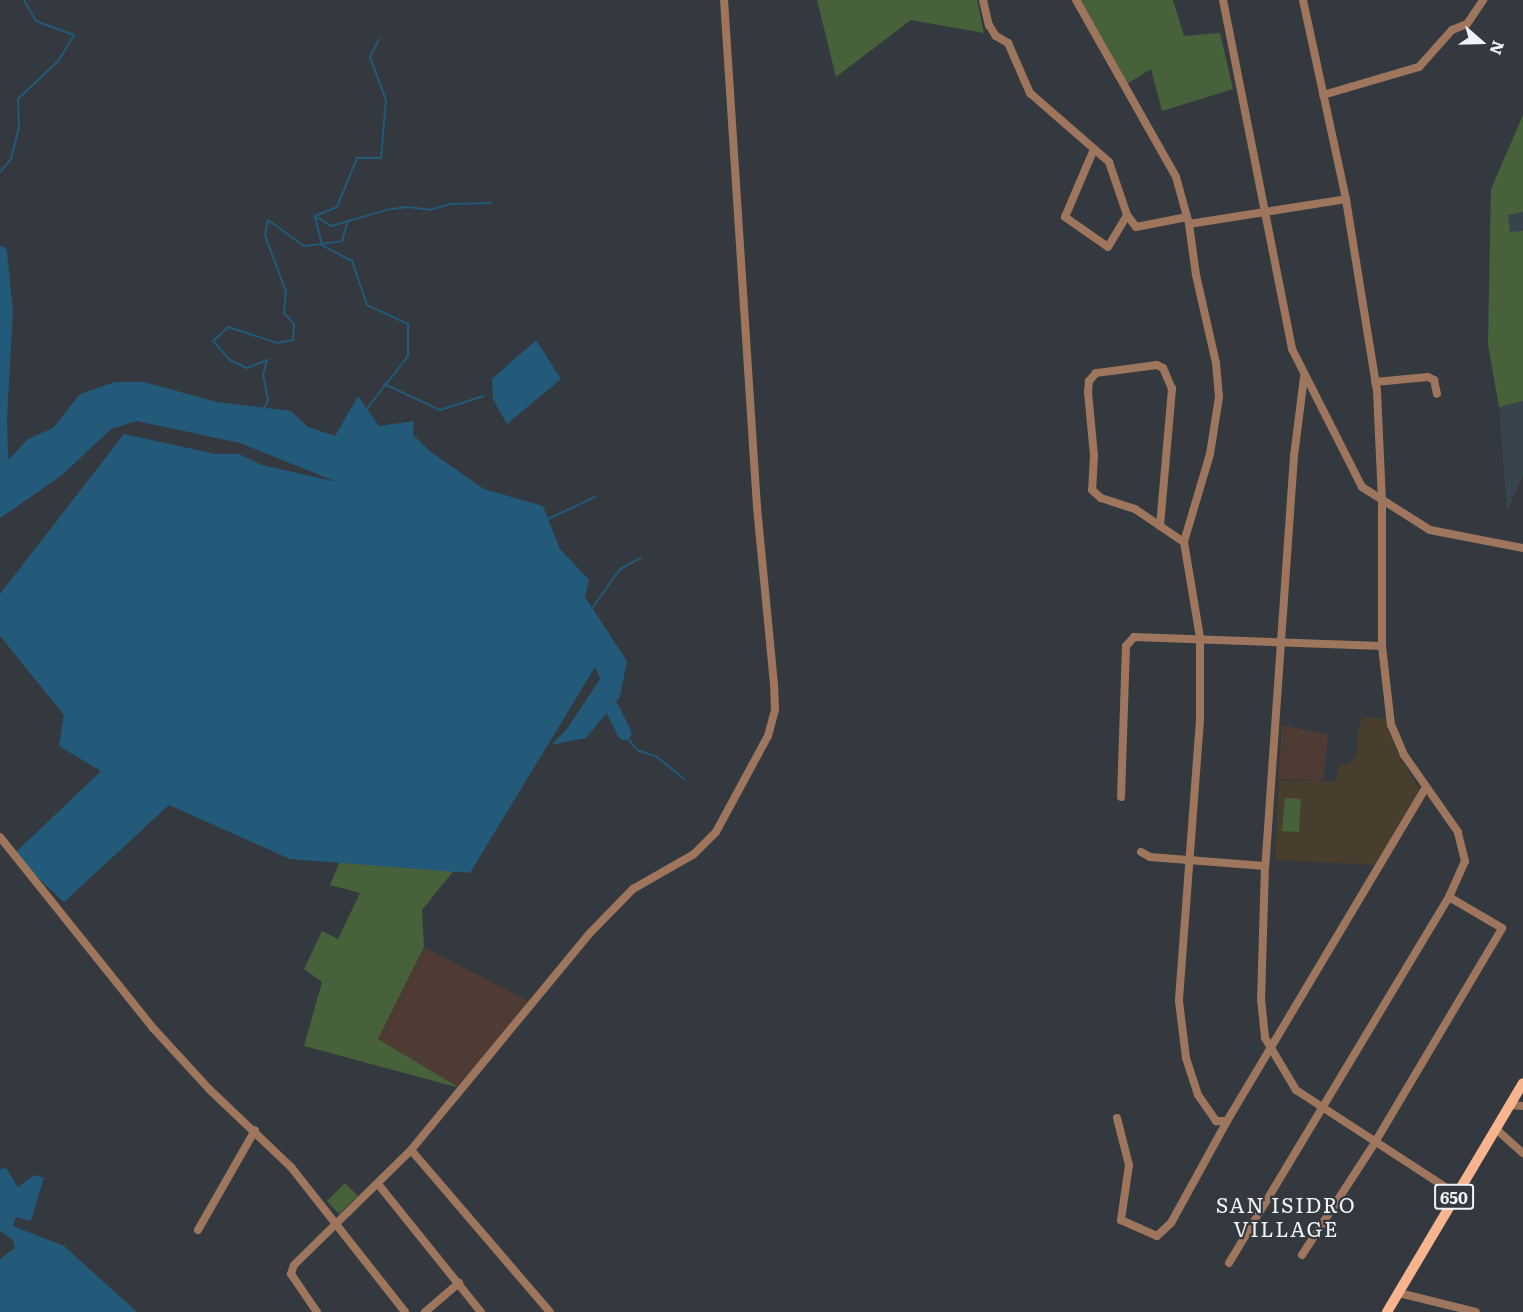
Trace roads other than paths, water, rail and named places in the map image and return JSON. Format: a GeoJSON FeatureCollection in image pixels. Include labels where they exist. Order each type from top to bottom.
{"type":"FeatureCollection","features":[{"type":"Feature","properties":{"kind":"main road","name":"650"},"geometry":{"type":"LineString","coordinates":[[1387,1312],[1523,1083]]}},
{"type":"Feature","properties":{"kind":"street"},"geometry":{"type":"LineString","coordinates":[[317,1312],[291,1274],[292,1269],[411,1150],[597,926],[633,889],[694,854],[716,832],[768,736],[775,710],[774,684],[756,495],[724,0]]}},
{"type":"Feature","properties":{"kind":"street"},"geometry":{"type":"LineString","coordinates":[[983,0],[989,25],[996,36],[1008,44],[1030,93],[1109,162],[1127,214],[1136,227],[1346,199]]}},
{"type":"Feature","properties":{"kind":"street"},"geometry":{"type":"LineString","coordinates":[[1076,0],[1171,167],[1188,221],[1219,397],[1210,454],[1184,542],[1200,638],[1200,720],[1179,1001],[1186,1058],[1198,1095],[1216,1121],[1227,1121]]}},
{"type":"Feature","properties":{"kind":"street"},"geometry":{"type":"LineString","coordinates":[[1223,0],[1287,326],[1304,377],[1362,487],[1430,530],[1523,548]]}},
{"type":"Feature","properties":{"kind":"street"},"geometry":{"type":"LineString","coordinates":[[1229,1263],[1462,872],[1463,841],[1425,789],[1404,755],[1391,725],[1382,646],[1382,501],[1375,382],[1346,199],[1303,0]]}},
{"type":"Feature","properties":{"kind":"street"},"geometry":{"type":"LineString","coordinates":[[1323,95],[1419,67],[1452,30],[1467,24],[1483,0]]}},
{"type":"Feature","properties":{"kind":"street"},"geometry":{"type":"LineString","coordinates":[[1094,148],[1065,217],[1108,247],[1127,214]]}},
{"type":"Feature","properties":{"kind":"street"},"geometry":{"type":"LineString","coordinates":[[1160,526],[1172,389],[1163,368],[1157,365],[1096,373],[1089,381],[1088,392],[1094,455],[1092,490],[1101,498],[1135,509],[1160,526],[1184,542]]}},
{"type":"Feature","properties":{"kind":"street"},"geometry":{"type":"LineString","coordinates":[[1304,377],[1280,641],[1265,866],[1261,999],[1265,1038],[1271,1053],[1296,1090],[1374,1144],[1456,1194]]}},
{"type":"Feature","properties":{"kind":"street"},"geometry":{"type":"LineString","coordinates":[[1375,382],[1428,377],[1434,380],[1437,394]]}},
{"type":"Feature","properties":{"kind":"street"},"geometry":{"type":"LineString","coordinates":[[1121,797],[1126,646],[1134,637],[1143,635],[1382,646]]}},
{"type":"Feature","properties":{"kind":"street"},"geometry":{"type":"LineString","coordinates":[[1117,1118],[1129,1165],[1120,1220],[1157,1236],[1172,1223],[1227,1121],[1271,1053],[1425,789]]}},
{"type":"Feature","properties":{"kind":"street"},"geometry":{"type":"LineString","coordinates":[[0,837],[174,1053],[255,1130],[337,1223],[405,1312]]}},
{"type":"Feature","properties":{"kind":"street"},"geometry":{"type":"LineString","coordinates":[[1141,852],[1150,857],[1188,858],[1265,866]]}},
{"type":"Feature","properties":{"kind":"street"},"geometry":{"type":"LineString","coordinates":[[1302,1255],[1374,1144],[1502,928],[1449,897]]}},
{"type":"Feature","properties":{"kind":"street"},"geometry":{"type":"LineString","coordinates":[[1510,1105],[1523,1106]]}},
{"type":"Feature","properties":{"kind":"street"},"geometry":{"type":"LineString","coordinates":[[1496,1128],[1523,1153]]}},
{"type":"Feature","properties":{"kind":"street"},"geometry":{"type":"LineString","coordinates":[[198,1230],[255,1130]]}},
{"type":"Feature","properties":{"kind":"street"},"geometry":{"type":"LineString","coordinates":[[411,1150],[550,1312]]}},
{"type":"Feature","properties":{"kind":"street"},"geometry":{"type":"LineString","coordinates":[[378,1184],[482,1312]]}},
{"type":"Feature","properties":{"kind":"street"},"geometry":{"type":"LineString","coordinates":[[425,1312],[459,1283]]}},
{"type":"Feature","properties":{"kind":"street"},"geometry":{"type":"LineString","coordinates":[[1399,1293],[1476,1312]]}},
{"type":"Feature","properties":{"kind":"water"},"geometry":{"type":"Polygon","coordinates":[[[536,340],[561,379],[507,424],[493,399],[492,379],[536,340]]]}},
{"type":"Feature","properties":{"kind":"water"},"geometry":{"type":"Polygon","coordinates":[[[115,382],[144,382],[217,402],[291,411],[308,427],[335,436],[358,396],[379,426],[414,421],[413,435],[431,452],[484,489],[543,506],[560,549],[589,580],[585,597],[627,661],[620,697],[586,738],[551,745],[567,729],[600,679],[595,667],[470,873],[290,859],[169,805],[64,902],[13,855],[101,771],[59,746],[64,715],[0,636],[0,594],[124,434],[216,454],[239,454],[262,465],[337,482],[240,443],[137,421],[111,429],[61,476],[0,518],[0,461],[8,460],[28,439],[53,428],[80,394],[115,382]]]}},
{"type":"Feature","properties":{"kind":"water"},"geometry":{"type":"Polygon","coordinates":[[[6,1168],[18,1187],[34,1175],[44,1178],[31,1221],[16,1217],[13,1226],[64,1246],[137,1312],[0,1312],[0,1259],[15,1248],[13,1240],[0,1231],[0,1169],[6,1168]]]}},
{"type":"Feature","properties":{"kind":"waterway"},"geometry":{"type":"LineString","coordinates":[[0,172],[11,159],[19,128],[18,99],[59,60],[74,35],[36,21],[24,0]]}},
{"type":"Feature","properties":{"kind":"waterway"},"geometry":{"type":"LineString","coordinates":[[366,410],[408,356],[408,324],[367,305],[352,261],[322,245],[315,216],[337,207],[357,158],[381,158],[386,100],[370,57],[379,39]]}},
{"type":"Feature","properties":{"kind":"waterway"},"geometry":{"type":"LineString","coordinates":[[315,216],[331,226],[386,210],[407,207],[430,210],[450,204],[491,203]]}},
{"type":"Feature","properties":{"kind":"waterway"},"geometry":{"type":"LineString","coordinates":[[264,409],[268,400],[263,375],[267,360],[247,368],[230,360],[213,341],[228,327],[277,343],[293,340],[294,324],[284,313],[286,292],[265,235],[268,220],[304,246],[342,241],[347,223]]}},
{"type":"Feature","properties":{"kind":"waterway"},"geometry":{"type":"LineString","coordinates":[[0,253],[6,311],[0,420]]}},
{"type":"Feature","properties":{"kind":"waterway"},"geometry":{"type":"LineString","coordinates":[[384,384],[440,410],[484,396]]}},
{"type":"Feature","properties":{"kind":"waterway"},"geometry":{"type":"LineString","coordinates":[[0,423],[2,478]]}},
{"type":"Feature","properties":{"kind":"waterway"},"geometry":{"type":"LineString","coordinates":[[548,519],[595,497]]}},
{"type":"Feature","properties":{"kind":"waterway"},"geometry":{"type":"LineString","coordinates":[[591,610],[620,569],[641,558]]}},
{"type":"Feature","properties":{"kind":"waterway"},"geometry":{"type":"LineString","coordinates":[[606,694],[605,704],[612,708],[624,733]]}},
{"type":"Feature","properties":{"kind":"waterway"},"geometry":{"type":"LineString","coordinates":[[624,733],[637,750],[657,757],[684,779]]}},
{"type":"Feature","properties":{"kind":"district","name":"SAN ISIDRO VILLAGE"},"geometry":{"type":"Point","coordinates":[1286,1216]}}]}
